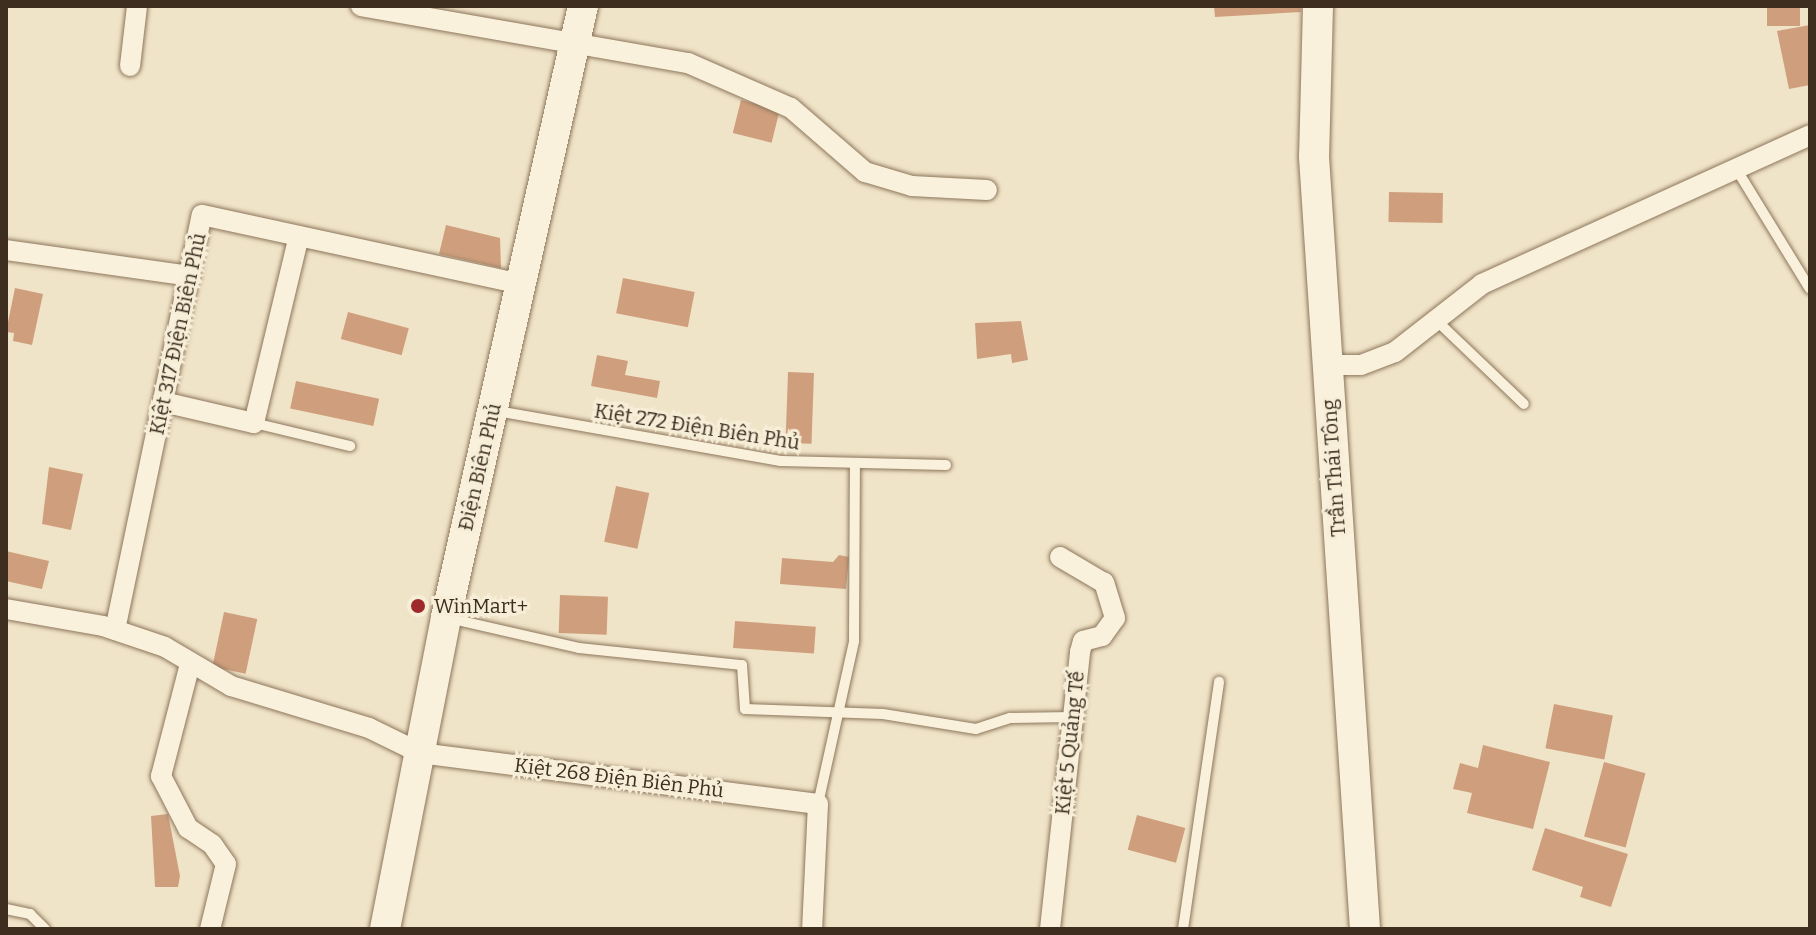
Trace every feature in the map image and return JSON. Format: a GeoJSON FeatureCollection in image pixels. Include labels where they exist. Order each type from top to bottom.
{"type":"FeatureCollection","features":[{"type":"Feature","properties":{"kind":"main road","name":"Điện Biên Phủ"},"geometry":{"type":"LineString","coordinates":[[385,929],[446,617],[583,6]]}},
{"type":"Feature","properties":{"kind":"main road","name":"Trần Thái Tông"},"geometry":{"type":"LineString","coordinates":[[1318,6],[1314,157],[1365,929]]}},
{"type":"Feature","properties":{"kind":"street"},"geometry":{"type":"LineString","coordinates":[[130,66],[137,6]]}},
{"type":"Feature","properties":{"kind":"street"},"geometry":{"type":"LineString","coordinates":[[361,6],[688,63],[791,108],[865,172],[912,186],[987,190]]}},
{"type":"Feature","properties":{"kind":"street"},"geometry":{"type":"LineString","coordinates":[[1327,365],[1374,361],[1437,321],[1482,284],[1734,165],[1810,135]]}},
{"type":"Feature","properties":{"kind":"street","name":"Kiệt 317 Điện Biên Phủ"},"geometry":{"type":"LineString","coordinates":[[115,630],[202,215],[521,284]]}},
{"type":"Feature","properties":{"kind":"street"},"geometry":{"type":"LineString","coordinates":[[163,402],[254,423],[299,236]]}},
{"type":"Feature","properties":{"kind":"street"},"geometry":{"type":"LineString","coordinates":[[6,250],[190,276]]}},
{"type":"Feature","properties":{"kind":"street","name":"Kiệt 5 Quảng Tế"},"geometry":{"type":"LineString","coordinates":[[1050,929],[1083,641],[1102,636],[1115,618],[1104,583],[1060,557]]}},
{"type":"Feature","properties":{"kind":"street","name":"Kiệt 268 Điện Biên Phủ"},"geometry":{"type":"LineString","coordinates":[[6,609],[115,630],[165,647],[231,686],[369,728],[420,753],[818,804]]}},
{"type":"Feature","properties":{"kind":"street"},"geometry":{"type":"LineString","coordinates":[[190,664],[161,776],[188,828],[212,844],[226,864],[210,929]]}},
{"type":"Feature","properties":{"kind":"street"},"geometry":{"type":"LineString","coordinates":[[812,929],[818,804]]}},
{"type":"Feature","properties":{"kind":"lane"},"geometry":{"type":"LineString","coordinates":[[1734,165],[1810,289]]}},
{"type":"Feature","properties":{"kind":"lane"},"geometry":{"type":"LineString","coordinates":[[1437,321],[1524,404]]}},
{"type":"Feature","properties":{"kind":"lane","name":"Kiệt 272 Điện Biên Phủ"},"geometry":{"type":"LineString","coordinates":[[493,410],[693,449],[855,464],[946,465]]}},
{"type":"Feature","properties":{"kind":"lane"},"geometry":{"type":"LineString","coordinates":[[254,423],[350,446]]}},
{"type":"Feature","properties":{"kind":"lane"},"geometry":{"type":"LineString","coordinates":[[818,804],[858,595],[855,464]]}},
{"type":"Feature","properties":{"kind":"lane"},"geometry":{"type":"LineString","coordinates":[[446,617],[579,648],[712,658],[742,665],[745,709],[836,713],[976,729],[1010,718],[1073,717]]}},
{"type":"Feature","properties":{"kind":"lane"},"geometry":{"type":"LineString","coordinates":[[1183,929],[1219,682]]}},
{"type":"Feature","properties":{"kind":"lane"},"geometry":{"type":"LineString","coordinates":[[6,909],[30,914],[45,929]]}},
{"type":"Feature","properties":{"kind":"building"},"geometry":{"type":"Polygon","coordinates":[[[1214,6],[1300,6],[1301,12],[1215,17],[1214,6]]]}},
{"type":"Feature","properties":{"kind":"building"},"geometry":{"type":"Polygon","coordinates":[[[1767,6],[1800,6],[1800,26],[1767,26],[1767,6]]]}},
{"type":"Feature","properties":{"kind":"building"},"geometry":{"type":"Polygon","coordinates":[[[1810,25],[1810,85],[1789,89],[1777,31],[1810,25]]]}},
{"type":"Feature","properties":{"kind":"building"},"geometry":{"type":"Polygon","coordinates":[[[741,100],[780,110],[772,143],[733,133],[741,100]]]}},
{"type":"Feature","properties":{"kind":"building"},"geometry":{"type":"Polygon","coordinates":[[[1389,192],[1443,193],[1442,223],[1388,222],[1389,192]]]}},
{"type":"Feature","properties":{"kind":"building"},"geometry":{"type":"Polygon","coordinates":[[[446,225],[500,238],[501,268],[439,254],[446,225]]]}},
{"type":"Feature","properties":{"kind":"building"},"geometry":{"type":"Polygon","coordinates":[[[623,278],[695,292],[688,327],[616,313],[623,278]]]}},
{"type":"Feature","properties":{"kind":"building"},"geometry":{"type":"Polygon","coordinates":[[[15,288],[43,294],[32,345],[13,341],[14,333],[6,332],[15,288]]]}},
{"type":"Feature","properties":{"kind":"building"},"geometry":{"type":"Polygon","coordinates":[[[348,312],[409,328],[402,355],[341,339],[348,312]]]}},
{"type":"Feature","properties":{"kind":"building"},"geometry":{"type":"Polygon","coordinates":[[[1021,321],[1028,360],[1012,363],[1011,354],[977,359],[975,323],[1021,321]]]}},
{"type":"Feature","properties":{"kind":"building"},"geometry":{"type":"Polygon","coordinates":[[[597,355],[628,361],[625,375],[660,381],[657,398],[591,386],[597,355]]]}},
{"type":"Feature","properties":{"kind":"building"},"geometry":{"type":"Polygon","coordinates":[[[788,372],[814,373],[812,444],[786,443],[788,372]]]}},
{"type":"Feature","properties":{"kind":"building"},"geometry":{"type":"Polygon","coordinates":[[[296,381],[379,399],[373,426],[290,408],[296,381]]]}},
{"type":"Feature","properties":{"kind":"building"},"geometry":{"type":"Polygon","coordinates":[[[49,467],[83,474],[71,530],[42,524],[49,467]]]}},
{"type":"Feature","properties":{"kind":"building"},"geometry":{"type":"Polygon","coordinates":[[[616,486],[649,493],[637,549],[604,542],[616,486]]]}},
{"type":"Feature","properties":{"kind":"building"},"geometry":{"type":"Polygon","coordinates":[[[6,551],[49,561],[42,589],[6,581],[6,551]]]}},
{"type":"Feature","properties":{"kind":"building"},"geometry":{"type":"Polygon","coordinates":[[[839,555],[849,557],[846,589],[780,584],[782,558],[833,562],[839,555]]]}},
{"type":"Feature","properties":{"kind":"building"},"geometry":{"type":"Polygon","coordinates":[[[560,595],[608,597],[607,635],[559,633],[560,595]]]}},
{"type":"Feature","properties":{"kind":"building"},"geometry":{"type":"Polygon","coordinates":[[[224,612],[257,619],[246,674],[212,667],[224,612]]]}},
{"type":"Feature","properties":{"kind":"building"},"geometry":{"type":"Polygon","coordinates":[[[735,621],[816,627],[814,654],[733,648],[735,621]]]}},
{"type":"Feature","properties":{"kind":"building"},"geometry":{"type":"Polygon","coordinates":[[[1554,704],[1613,715],[1604,760],[1545,748],[1554,704]]]}},
{"type":"Feature","properties":{"kind":"building"},"geometry":{"type":"Polygon","coordinates":[[[1483,745],[1550,762],[1533,829],[1467,813],[1472,793],[1453,789],[1460,763],[1478,768],[1483,745]]]}},
{"type":"Feature","properties":{"kind":"building"},"geometry":{"type":"Polygon","coordinates":[[[1604,762],[1646,773],[1626,848],[1584,836],[1604,762]]]}},
{"type":"Feature","properties":{"kind":"building"},"geometry":{"type":"Polygon","coordinates":[[[168,814],[180,876],[178,887],[155,887],[151,816],[168,814]]]}},
{"type":"Feature","properties":{"kind":"building"},"geometry":{"type":"Polygon","coordinates":[[[1137,815],[1185,828],[1176,863],[1128,850],[1137,815]]]}},
{"type":"Feature","properties":{"kind":"building"},"geometry":{"type":"Polygon","coordinates":[[[1545,828],[1628,854],[1611,907],[1580,897],[1583,887],[1532,870],[1545,828]]]}},
{"type":"Feature","properties":{"kind":"place","name":"WinMart+"},"geometry":{"type":"Point","coordinates":[418,606]}}]}
